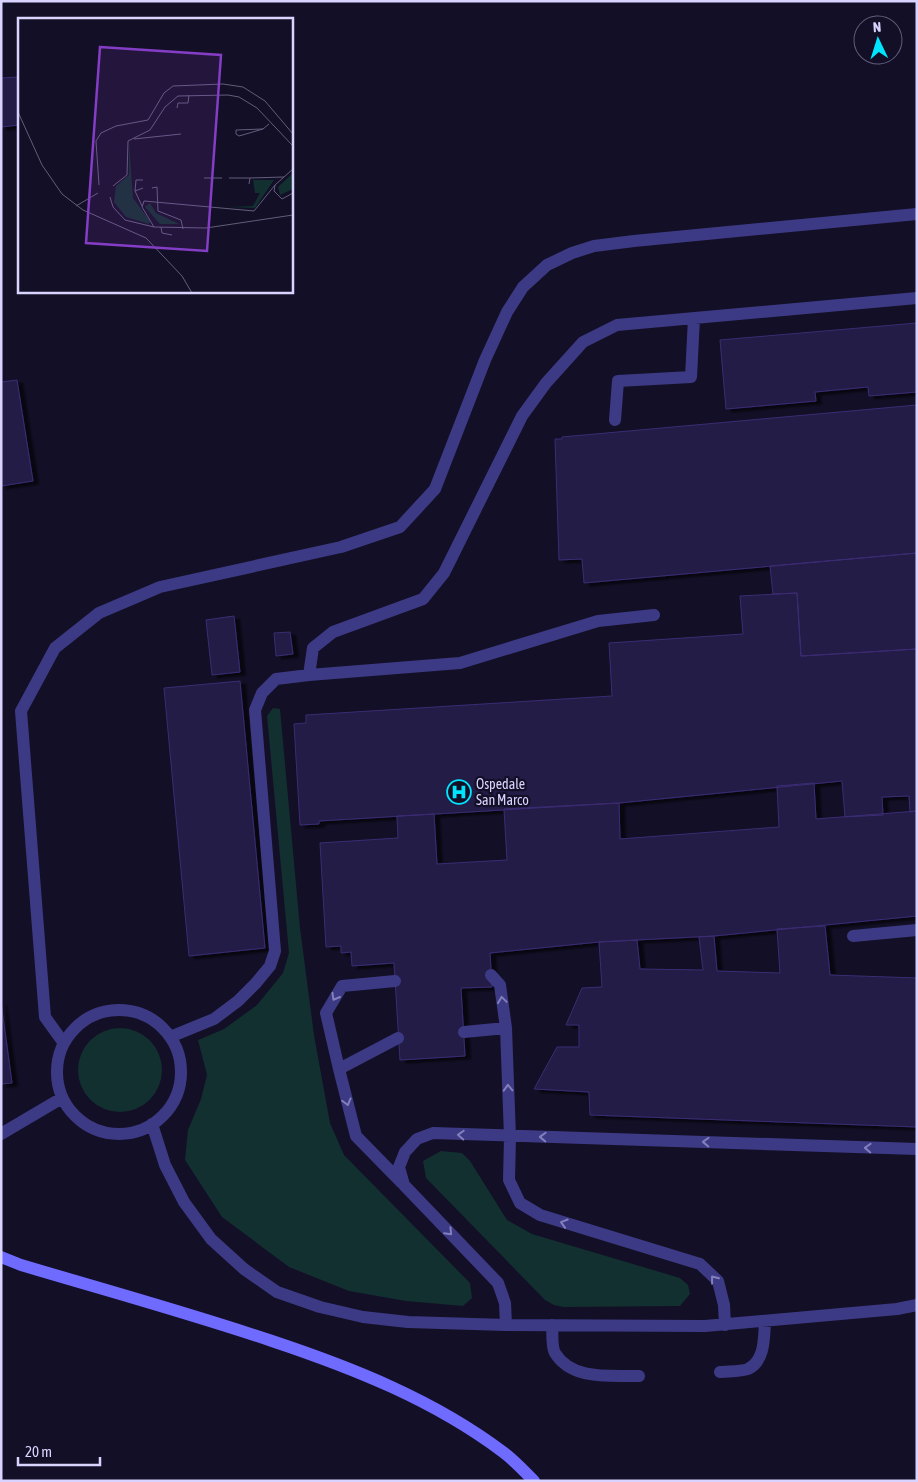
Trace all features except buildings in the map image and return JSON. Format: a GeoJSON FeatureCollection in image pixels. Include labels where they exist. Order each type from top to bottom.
{"type":"FeatureCollection","features":[{"type":"Feature","properties":{"kind":"street"},"geometry":{"type":"LineString","coordinates":[[1,1257],[22,1265],[229,1326],[320,1357],[393,1387],[449,1416],[504,1453],[534,1481]]}},
{"type":"Feature","properties":{"kind":"lane"},"geometry":{"type":"LineString","coordinates":[[63,1042],[45,1016],[21,711],[55,648],[99,613],[160,587],[341,547],[400,527],[436,489],[485,360],[507,312],[523,287],[547,265],[594,246],[917,214]]}},
{"type":"Feature","properties":{"kind":"lane"},"geometry":{"type":"LineString","coordinates":[[309,675],[313,648],[333,632],[423,599],[444,573],[522,416],[546,383],[583,342],[617,325],[917,298]]}},
{"type":"Feature","properties":{"kind":"lane"},"geometry":{"type":"LineString","coordinates":[[615,420],[618,381],[690,377],[694,318]]}},
{"type":"Feature","properties":{"kind":"lane"},"geometry":{"type":"LineString","coordinates":[[170,1037],[214,1019],[244,995],[270,966],[275,950],[255,710],[262,693],[276,679],[460,663],[598,621],[654,614]]}},
{"type":"Feature","properties":{"kind":"lane"},"geometry":{"type":"LineString","coordinates":[[853,936],[917,930]]}},
{"type":"Feature","properties":{"kind":"lane"},"geometry":{"type":"LineString","coordinates":[[491,975],[500,985],[506,1028],[510,1137],[508,1180],[520,1203],[540,1215],[700,1264],[718,1281],[724,1305],[725,1325]]}},
{"type":"Feature","properties":{"kind":"lane"},"geometry":{"type":"LineString","coordinates":[[395,981],[342,986],[326,1013],[356,1136],[498,1283],[505,1303],[506,1325]]}},
{"type":"Feature","properties":{"kind":"lane"},"geometry":{"type":"LineString","coordinates":[[126,1010],[146,1016],[164,1028],[170,1037],[176,1046],[182,1066],[180,1087],[172,1106],[159,1121],[141,1131],[121,1135],[101,1132],[83,1124],[68,1110],[59,1092],[56,1072],[63,1042],[86,1019],[105,1011],[126,1010]]}},
{"type":"Feature","properties":{"kind":"lane"},"geometry":{"type":"LineString","coordinates":[[464,1032],[506,1028]]}},
{"type":"Feature","properties":{"kind":"lane"},"geometry":{"type":"LineString","coordinates":[[339,1069],[398,1038]]}},
{"type":"Feature","properties":{"kind":"lane"},"geometry":{"type":"LineString","coordinates":[[1,1134],[62,1098]]}},
{"type":"Feature","properties":{"kind":"lane"},"geometry":{"type":"LineString","coordinates":[[152,1124],[165,1165],[184,1202],[211,1239],[244,1269],[277,1292],[320,1307],[364,1317],[408,1322],[506,1325],[705,1326],[897,1309],[917,1305]]}},
{"type":"Feature","properties":{"kind":"lane"},"geometry":{"type":"LineString","coordinates":[[404,1184],[399,1167],[405,1152],[417,1139],[433,1134],[917,1149]]}},
{"type":"Feature","properties":{"kind":"lane"},"geometry":{"type":"LineString","coordinates":[[720,1372],[747,1370],[756,1364],[762,1352],[765,1321]]}},
{"type":"Feature","properties":{"kind":"lane"},"geometry":{"type":"LineString","coordinates":[[552,1325],[554,1351],[567,1366],[588,1374],[639,1376]]}},
{"type":"Feature","properties":{"kind":"green space"},"geometry":{"type":"Polygon","coordinates":[[[273,708],[280,709],[300,928],[314,1035],[330,1123],[344,1155],[470,1283],[472,1298],[463,1306],[406,1301],[349,1291],[289,1267],[222,1217],[185,1160],[188,1130],[201,1099],[207,1075],[198,1040],[224,1029],[257,1005],[283,973],[289,953],[267,716],[273,708]]]}},
{"type":"Feature","properties":{"kind":"green space"},"geometry":{"type":"Polygon","coordinates":[[[120,1028],[136,1031],[150,1040],[159,1054],[162,1070],[159,1086],[150,1100],[136,1109],[120,1112],[104,1109],[90,1100],[81,1086],[78,1070],[81,1054],[90,1040],[104,1031],[120,1028]]]}},
{"type":"Feature","properties":{"kind":"green space"},"geometry":{"type":"Polygon","coordinates":[[[441,1151],[462,1153],[470,1161],[507,1220],[532,1234],[680,1278],[688,1285],[690,1294],[680,1306],[564,1307],[554,1305],[545,1300],[426,1178],[423,1161],[441,1151]]]}},
{"type":"Feature","properties":{"kind":"place","name":"Ospedale San Marco"},"geometry":{"type":"Point","coordinates":[459,792]}}]}
